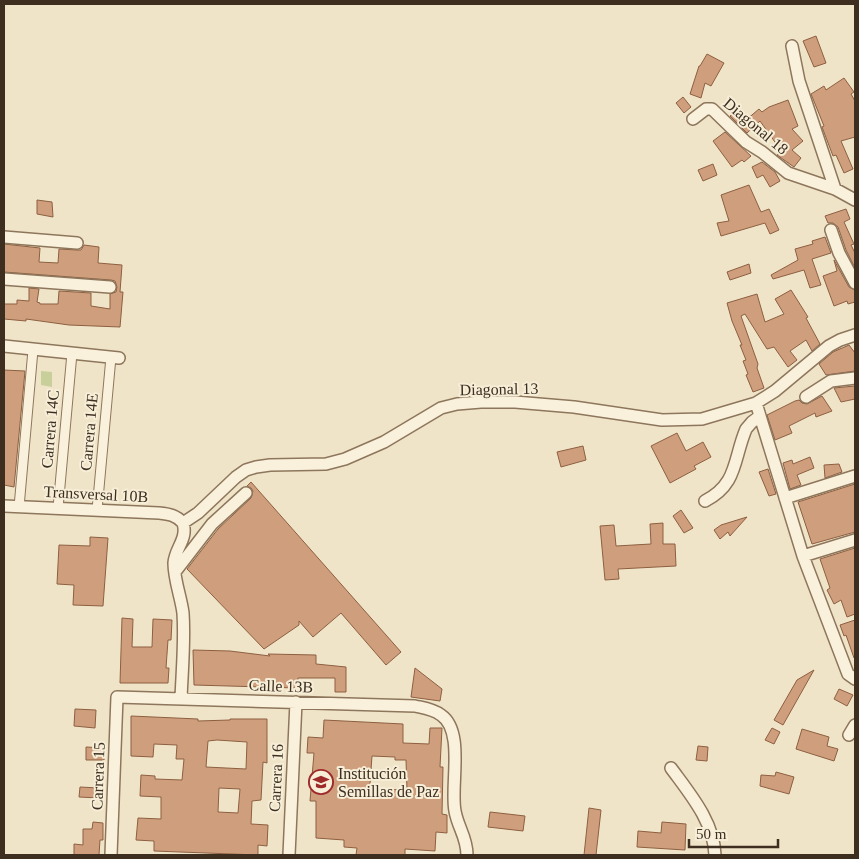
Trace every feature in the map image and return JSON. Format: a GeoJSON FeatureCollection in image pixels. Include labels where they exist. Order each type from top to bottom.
{"type":"FeatureCollection","features":[{"type":"Feature","properties":{"kind":"street"},"geometry":{"type":"LineString","coordinates":[[792,46],[799,80],[835,189]]}},
{"type":"Feature","properties":{"kind":"street","name":"Diagonal 18"},"geometry":{"type":"LineString","coordinates":[[693,119],[706,110],[712,109],[746,142],[788,173],[835,189],[855,200]]}},
{"type":"Feature","properties":{"kind":"street"},"geometry":{"type":"LineString","coordinates":[[831,230],[839,253],[855,283]]}},
{"type":"Feature","properties":{"kind":"street"},"geometry":{"type":"LineString","coordinates":[[4,237],[77,243]]}},
{"type":"Feature","properties":{"kind":"street"},"geometry":{"type":"LineString","coordinates":[[4,279],[110,287]]}},
{"type":"Feature","properties":{"kind":"street"},"geometry":{"type":"LineString","coordinates":[[855,335],[840,340],[825,350],[756,404],[803,556],[848,674],[855,679]]}},
{"type":"Feature","properties":{"kind":"street"},"geometry":{"type":"LineString","coordinates":[[4,346],[115,357]]}},
{"type":"Feature","properties":{"kind":"street"},"geometry":{"type":"LineString","coordinates":[[19,506],[33,350]]}},
{"type":"Feature","properties":{"kind":"street","name":"Carrera 14C"},"geometry":{"type":"LineString","coordinates":[[58,508],[72,353]]}},
{"type":"Feature","properties":{"kind":"street","name":"Carrera 14E"},"geometry":{"type":"LineString","coordinates":[[98,510],[115,357]]}},
{"type":"Feature","properties":{"kind":"street"},"geometry":{"type":"LineString","coordinates":[[806,397],[831,381],[855,378]]}},
{"type":"Feature","properties":{"kind":"street","name":"Diagonal 13"},"geometry":{"type":"LineString","coordinates":[[183,523],[198,513],[246,470],[270,465],[326,464],[346,459],[384,442],[441,408],[458,404],[480,402],[539,404],[683,421],[702,419],[756,404]]}},
{"type":"Feature","properties":{"kind":"street"},"geometry":{"type":"LineString","coordinates":[[705,501],[717,495],[727,485],[746,429],[760,416]]}},
{"type":"Feature","properties":{"kind":"street"},"geometry":{"type":"LineString","coordinates":[[785,498],[855,476]]}},
{"type":"Feature","properties":{"kind":"street"},"geometry":{"type":"LineString","coordinates":[[174,572],[212,524],[246,493]]}},
{"type":"Feature","properties":{"kind":"street","name":"Transversal 10B"},"geometry":{"type":"LineString","coordinates":[[4,506],[171,515],[179,518],[183,523]]}},
{"type":"Feature","properties":{"kind":"street"},"geometry":{"type":"LineString","coordinates":[[181,699],[183,616],[182,601],[174,572],[175,555],[184,536],[183,523]]}},
{"type":"Feature","properties":{"kind":"street"},"geometry":{"type":"LineString","coordinates":[[803,556],[855,540]]}},
{"type":"Feature","properties":{"kind":"street","name":"Calle 13B"},"geometry":{"type":"LineString","coordinates":[[117,697],[415,706],[430,709],[442,715],[450,724],[454,737],[454,810],[467,845],[467,855]]}},
{"type":"Feature","properties":{"kind":"street","name":"Carrera 15"},"geometry":{"type":"LineString","coordinates":[[112,855],[117,697]]}},
{"type":"Feature","properties":{"kind":"street","name":"Carrera 16"},"geometry":{"type":"LineString","coordinates":[[288,855],[296,702]]}},
{"type":"Feature","properties":{"kind":"street"},"geometry":{"type":"LineString","coordinates":[[849,735],[855,725]]}},
{"type":"Feature","properties":{"kind":"street"},"geometry":{"type":"LineString","coordinates":[[671,768],[702,812],[714,846],[715,855]]}},
{"type":"Feature","properties":{"kind":"green space"},"geometry":{"type":"Polygon","coordinates":[[[41,371],[52,372],[52,387],[41,385],[41,371]]]}},
{"type":"Feature","properties":{"kind":"building"},"geometry":{"type":"Polygon","coordinates":[[[816,36],[826,63],[814,67],[803,41],[816,36]]]}},
{"type":"Feature","properties":{"kind":"building"},"geometry":{"type":"Polygon","coordinates":[[[707,54],[724,63],[711,86],[705,83],[701,98],[690,94],[699,66],[707,54]]]}},
{"type":"Feature","properties":{"kind":"building"},"geometry":{"type":"Polygon","coordinates":[[[844,78],[854,92],[851,94],[855,101],[855,137],[841,141],[853,169],[844,173],[836,155],[833,156],[822,127],[824,126],[811,94],[824,86],[826,90],[844,78]]]}},
{"type":"Feature","properties":{"kind":"building"},"geometry":{"type":"Polygon","coordinates":[[[683,97],[691,107],[684,113],[676,103],[683,97]]]}},
{"type":"Feature","properties":{"kind":"building"},"geometry":{"type":"Polygon","coordinates":[[[788,100],[798,126],[792,129],[803,141],[792,150],[801,158],[794,167],[777,155],[782,152],[760,121],[747,133],[730,116],[738,110],[746,120],[759,109],[762,112],[769,107],[788,100]]]}},
{"type":"Feature","properties":{"kind":"building"},"geometry":{"type":"Polygon","coordinates":[[[725,132],[751,156],[744,162],[742,160],[732,167],[713,141],[725,132]]]}},
{"type":"Feature","properties":{"kind":"building"},"geometry":{"type":"Polygon","coordinates":[[[762,162],[775,172],[780,181],[770,187],[763,175],[757,178],[752,167],[762,162]]]}},
{"type":"Feature","properties":{"kind":"building"},"geometry":{"type":"Polygon","coordinates":[[[713,164],[717,175],[703,181],[698,170],[713,164]]]}},
{"type":"Feature","properties":{"kind":"building"},"geometry":{"type":"Polygon","coordinates":[[[749,185],[761,212],[769,209],[779,230],[770,234],[765,223],[721,236],[717,223],[729,221],[721,195],[749,185]]]}},
{"type":"Feature","properties":{"kind":"building"},"geometry":{"type":"Polygon","coordinates":[[[37,200],[52,202],[53,217],[37,214],[37,200]]]}},
{"type":"Feature","properties":{"kind":"building"},"geometry":{"type":"Polygon","coordinates":[[[846,209],[850,219],[844,222],[854,244],[851,245],[855,253],[855,268],[838,227],[833,223],[828,223],[825,216],[846,209]]]}},
{"type":"Feature","properties":{"kind":"building"},"geometry":{"type":"Polygon","coordinates":[[[825,237],[831,253],[812,259],[821,285],[810,288],[804,270],[773,279],[771,275],[798,260],[795,249],[813,244],[812,241],[825,237]]]}},
{"type":"Feature","properties":{"kind":"building"},"geometry":{"type":"Polygon","coordinates":[[[4,244],[40,248],[39,262],[58,263],[59,249],[81,250],[84,245],[99,247],[98,263],[122,265],[120,292],[123,292],[120,327],[69,325],[26,319],[26,321],[4,319],[4,304],[17,304],[17,300],[29,301],[29,288],[39,289],[37,302],[40,304],[58,304],[59,291],[91,293],[91,306],[110,309],[110,294],[116,292],[117,287],[115,281],[111,280],[4,272],[4,244]]]}},
{"type":"Feature","properties":{"kind":"building"},"geometry":{"type":"Polygon","coordinates":[[[834,260],[849,287],[855,290],[855,302],[848,304],[847,301],[834,306],[823,276],[837,271],[834,260]]]}},
{"type":"Feature","properties":{"kind":"building"},"geometry":{"type":"Polygon","coordinates":[[[749,264],[751,273],[730,280],[727,272],[749,264]]]}},
{"type":"Feature","properties":{"kind":"building"},"geometry":{"type":"Polygon","coordinates":[[[791,290],[808,317],[806,318],[820,344],[812,351],[806,340],[790,351],[797,360],[788,367],[774,347],[767,349],[745,314],[741,316],[758,364],[757,368],[764,388],[753,392],[746,375],[748,374],[743,361],[746,360],[740,345],[742,345],[727,303],[757,294],[765,322],[784,314],[775,299],[791,290]]]}},
{"type":"Feature","properties":{"kind":"building"},"geometry":{"type":"Polygon","coordinates":[[[849,345],[855,353],[855,371],[826,375],[819,364],[833,352],[849,345]]]}},
{"type":"Feature","properties":{"kind":"building"},"geometry":{"type":"Polygon","coordinates":[[[4,370],[25,371],[14,487],[4,485],[4,370]]]}},
{"type":"Feature","properties":{"kind":"building"},"geometry":{"type":"Polygon","coordinates":[[[855,386],[855,399],[841,402],[834,388],[855,386]]]}},
{"type":"Feature","properties":{"kind":"building"},"geometry":{"type":"Polygon","coordinates":[[[822,396],[832,411],[816,417],[815,413],[789,426],[792,433],[775,440],[767,415],[795,401],[799,400],[807,404],[822,396]]]}},
{"type":"Feature","properties":{"kind":"building"},"geometry":{"type":"Polygon","coordinates":[[[677,433],[686,451],[703,442],[711,457],[694,466],[696,469],[670,483],[651,446],[677,433]]]}},
{"type":"Feature","properties":{"kind":"building"},"geometry":{"type":"Polygon","coordinates":[[[583,446],[586,460],[561,467],[557,452],[583,446]]]}},
{"type":"Feature","properties":{"kind":"building"},"geometry":{"type":"Polygon","coordinates":[[[810,457],[814,468],[797,475],[801,485],[790,489],[783,463],[792,460],[793,464],[810,457]]]}},
{"type":"Feature","properties":{"kind":"building"},"geometry":{"type":"Polygon","coordinates":[[[839,464],[842,472],[825,478],[824,465],[839,464]]]}},
{"type":"Feature","properties":{"kind":"building"},"geometry":{"type":"Polygon","coordinates":[[[768,469],[776,494],[769,496],[759,472],[768,469]]]}},
{"type":"Feature","properties":{"kind":"building"},"geometry":{"type":"Polygon","coordinates":[[[251,482],[401,652],[386,665],[341,613],[313,637],[299,621],[299,625],[264,649],[187,569],[218,529],[251,498],[253,491],[247,486],[251,482]]]}},
{"type":"Feature","properties":{"kind":"building"},"geometry":{"type":"Polygon","coordinates":[[[855,484],[855,532],[812,544],[798,502],[855,484]]]}},
{"type":"Feature","properties":{"kind":"building"},"geometry":{"type":"Polygon","coordinates":[[[681,510],[693,528],[684,533],[673,516],[681,510]]]}},
{"type":"Feature","properties":{"kind":"building"},"geometry":{"type":"Polygon","coordinates":[[[747,517],[730,536],[728,532],[720,539],[714,530],[721,525],[747,517]]]}},
{"type":"Feature","properties":{"kind":"building"},"geometry":{"type":"Polygon","coordinates":[[[663,523],[663,544],[675,544],[676,566],[618,569],[619,579],[605,580],[600,526],[614,525],[616,546],[651,544],[650,524],[663,523]]]}},
{"type":"Feature","properties":{"kind":"building"},"geometry":{"type":"Polygon","coordinates":[[[90,537],[108,538],[103,606],[73,605],[74,585],[57,584],[59,545],[90,546],[90,537]]]}},
{"type":"Feature","properties":{"kind":"building"},"geometry":{"type":"Polygon","coordinates":[[[855,548],[855,614],[847,617],[841,600],[834,604],[827,590],[830,588],[820,559],[855,548]]]}},
{"type":"Feature","properties":{"kind":"building"},"geometry":{"type":"Polygon","coordinates":[[[122,618],[133,619],[132,647],[152,647],[153,619],[172,620],[166,668],[169,668],[168,683],[120,683],[122,618]]]}},
{"type":"Feature","properties":{"kind":"building"},"geometry":{"type":"Polygon","coordinates":[[[855,620],[854,658],[846,635],[844,636],[840,625],[855,620]]]}},
{"type":"Feature","properties":{"kind":"building"},"geometry":{"type":"Polygon","coordinates":[[[193,650],[230,651],[270,656],[268,654],[316,655],[316,664],[346,667],[346,692],[335,692],[335,678],[298,678],[297,688],[194,685],[193,650]]]}},
{"type":"Feature","properties":{"kind":"building"},"geometry":{"type":"Polygon","coordinates":[[[415,668],[442,689],[440,701],[411,697],[415,668]]]}},
{"type":"Feature","properties":{"kind":"building"},"geometry":{"type":"Polygon","coordinates":[[[814,670],[783,725],[774,720],[797,680],[814,670]]]}},
{"type":"Feature","properties":{"kind":"building"},"geometry":{"type":"Polygon","coordinates":[[[839,689],[853,695],[847,706],[834,699],[839,689]]]}},
{"type":"Feature","properties":{"kind":"building"},"geometry":{"type":"Polygon","coordinates":[[[75,709],[96,710],[95,728],[74,726],[75,709]]]}},
{"type":"Feature","properties":{"kind":"building"},"geometry":{"type":"Polygon","coordinates":[[[131,716],[198,719],[198,721],[267,719],[267,763],[263,762],[261,800],[252,801],[251,824],[268,825],[267,846],[258,845],[258,855],[154,851],[154,841],[136,840],[138,818],[161,819],[161,797],[140,796],[141,775],[155,776],[155,779],[182,780],[184,759],[176,759],[177,745],[154,744],[153,757],[131,756],[131,716]],[[208,741],[206,767],[246,769],[247,742],[208,741]],[[219,788],[218,812],[238,813],[240,789],[219,788]]]}},
{"type":"Feature","properties":{"kind":"building"},"geometry":{"type":"Polygon","coordinates":[[[324,720],[403,724],[403,743],[429,744],[430,728],[442,728],[440,767],[443,767],[442,814],[447,815],[447,833],[436,832],[435,851],[405,849],[405,855],[356,855],[357,848],[344,847],[344,840],[316,838],[316,801],[310,801],[314,753],[307,753],[308,737],[323,738],[324,720]],[[372,756],[370,784],[377,785],[376,789],[407,790],[406,760],[395,760],[395,757],[372,756]]]}},
{"type":"Feature","properties":{"kind":"building"},"geometry":{"type":"Polygon","coordinates":[[[772,728],[780,732],[774,744],[765,740],[772,728]]]}},
{"type":"Feature","properties":{"kind":"building"},"geometry":{"type":"Polygon","coordinates":[[[802,729],[829,737],[827,746],[838,749],[834,761],[796,749],[802,729]]]}},
{"type":"Feature","properties":{"kind":"building"},"geometry":{"type":"Polygon","coordinates":[[[698,746],[708,747],[707,761],[696,760],[698,746]]]}},
{"type":"Feature","properties":{"kind":"building"},"geometry":{"type":"Polygon","coordinates":[[[86,747],[105,748],[104,760],[86,760],[86,747]]]}},
{"type":"Feature","properties":{"kind":"building"},"geometry":{"type":"Polygon","coordinates":[[[776,772],[794,777],[789,794],[760,786],[761,775],[775,776],[776,772]]]}},
{"type":"Feature","properties":{"kind":"building"},"geometry":{"type":"Polygon","coordinates":[[[80,787],[99,788],[99,798],[79,797],[80,787]]]}},
{"type":"Feature","properties":{"kind":"building"},"geometry":{"type":"Polygon","coordinates":[[[589,808],[601,810],[596,855],[584,855],[589,808]]]}},
{"type":"Feature","properties":{"kind":"building"},"geometry":{"type":"Polygon","coordinates":[[[490,812],[525,816],[523,831],[488,827],[490,812]]]}},
{"type":"Feature","properties":{"kind":"building"},"geometry":{"type":"Polygon","coordinates":[[[93,822],[103,823],[103,840],[100,840],[99,855],[74,855],[74,844],[83,845],[83,829],[92,829],[93,822]]]}},
{"type":"Feature","properties":{"kind":"building"},"geometry":{"type":"Polygon","coordinates":[[[662,822],[686,824],[685,850],[637,847],[638,831],[661,833],[662,822]]]}},
{"type":"Feature","properties":{"kind":"place","name":"Institución Semillas de Paz"},"geometry":{"type":"Point","coordinates":[321,782]}}]}
